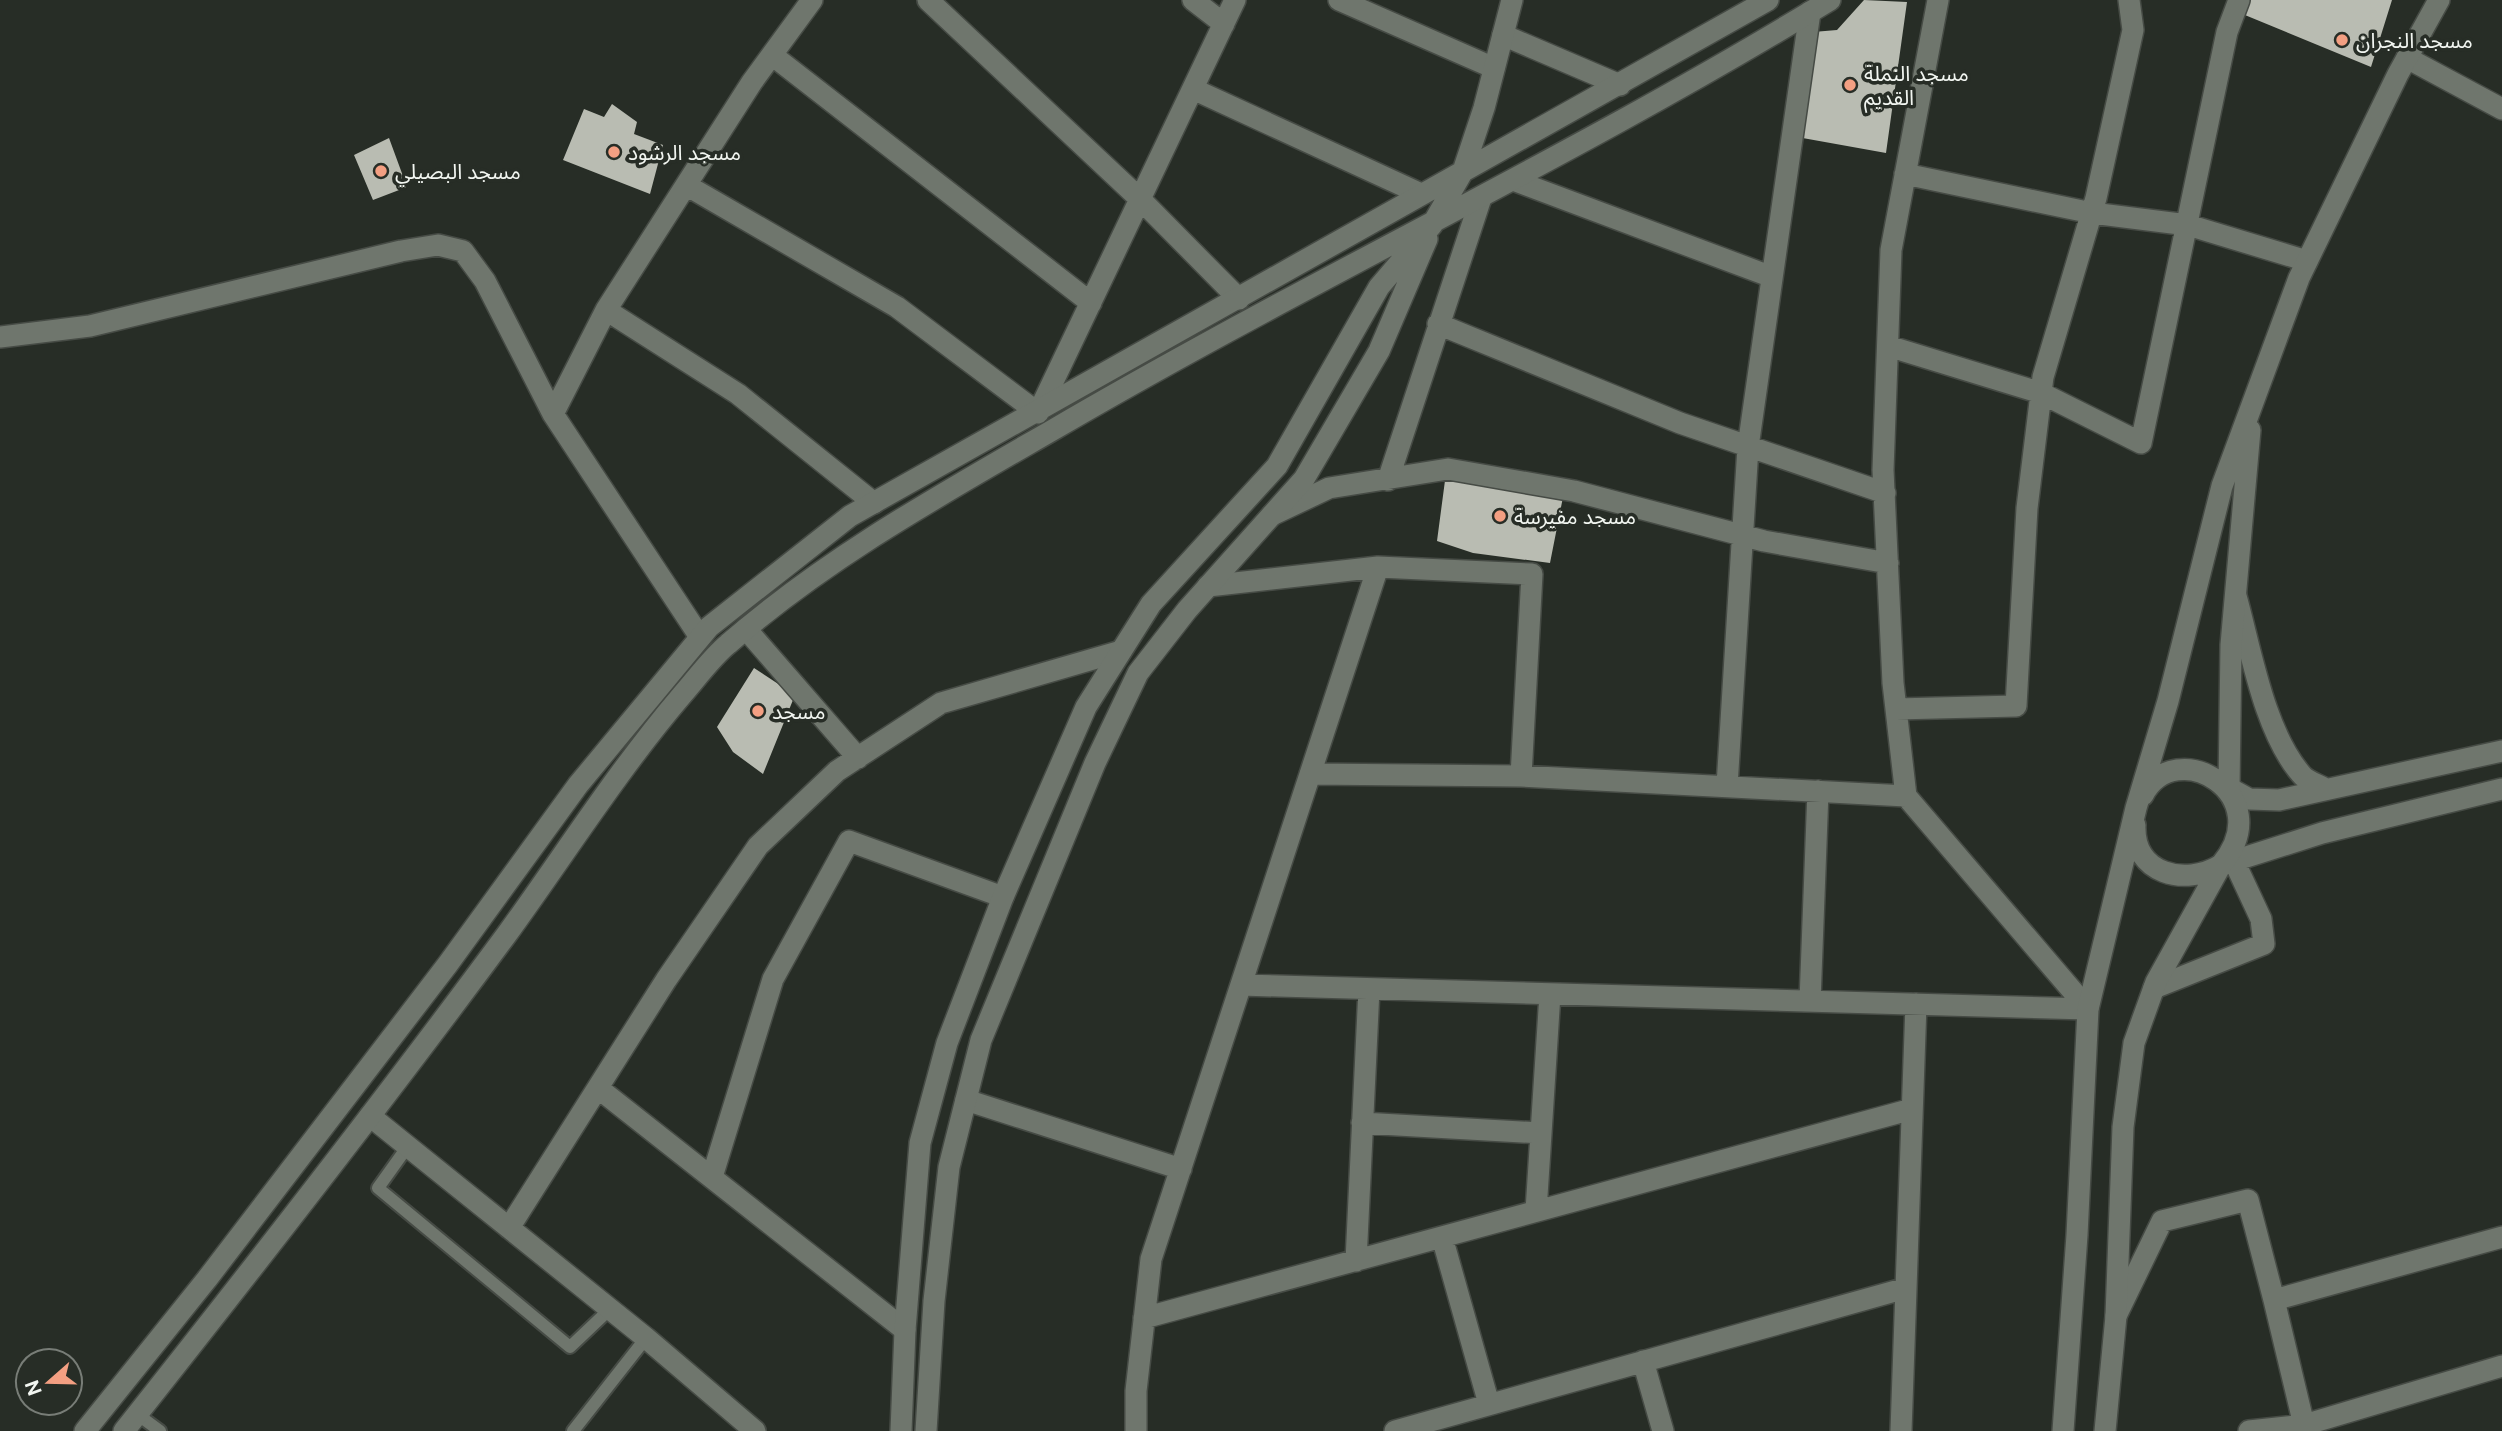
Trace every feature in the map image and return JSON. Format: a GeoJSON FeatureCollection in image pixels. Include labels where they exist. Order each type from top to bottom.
{"type":"FeatureCollection","features":[{"type":"Feature","properties":{"kind":"street"},"geometry":{"type":"LineString","coordinates":[[553,414],[606,310],[772,55],[812,0]]}},
{"type":"Feature","properties":{"kind":"street"},"geometry":{"type":"LineString","coordinates":[[928,0],[1140,199],[1239,299]]}},
{"type":"Feature","properties":{"kind":"street"},"geometry":{"type":"LineString","coordinates":[[1193,0],[1224,24]]}},
{"type":"Feature","properties":{"kind":"street"},"geometry":{"type":"LineString","coordinates":[[1038,413],[1235,0]]}},
{"type":"Feature","properties":{"kind":"street"},"geometry":{"type":"LineString","coordinates":[[1339,0],[1385,9],[1494,68]]}},
{"type":"Feature","properties":{"kind":"street"},"geometry":{"type":"LineString","coordinates":[[926,1431],[934,1301],[949,1167],[981,1040],[1095,763],[1138,673],[1209,586],[1304,479],[1379,351],[1432,225],[1463,171],[1512,0]]}},
{"type":"Feature","properties":{"kind":"street"},"geometry":{"type":"LineString","coordinates":[[124,1431],[370,1116],[508,931],[643,741],[724,646],[835,562],[948,491],[1155,370],[1432,225],[1712,72],[1830,0]]}},
{"type":"Feature","properties":{"kind":"street"},"geometry":{"type":"LineString","coordinates":[[1938,0],[1891,250],[1885,493],[1896,709],[1906,796],[2088,1009]]}},
{"type":"Feature","properties":{"kind":"street"},"geometry":{"type":"LineString","coordinates":[[1896,709],[2015,706],[2027,508],[2041,393],[2092,213],[2133,30],[2129,0]]}},
{"type":"Feature","properties":{"kind":"street"},"geometry":{"type":"LineString","coordinates":[[1888,346],[2041,393],[2141,443],[2227,32],[2239,0]]}},
{"type":"Feature","properties":{"kind":"street"},"geometry":{"type":"LineString","coordinates":[[2063,1431],[2077,1235],[2088,1009],[2136,808],[2168,701],[2222,486],[2253,400],[2307,261],[2438,0]]}},
{"type":"Feature","properties":{"kind":"street"},"geometry":{"type":"LineString","coordinates":[[85,1431],[207,1279],[440,975],[578,785],[709,627],[850,516],[1620,85],[1760,2]]}},
{"type":"Feature","properties":{"kind":"street"},"geometry":{"type":"LineString","coordinates":[[1727,786],[1748,447],[1811,12]]}},
{"type":"Feature","properties":{"kind":"street"},"geometry":{"type":"LineString","coordinates":[[1503,35],[1620,85]]}},
{"type":"Feature","properties":{"kind":"street"},"geometry":{"type":"LineString","coordinates":[[772,55],[1091,303]]}},
{"type":"Feature","properties":{"kind":"street"},"geometry":{"type":"LineString","coordinates":[[2407,58],[2502,109]]}},
{"type":"Feature","properties":{"kind":"street"},"geometry":{"type":"LineString","coordinates":[[1193,89],[1421,194],[1432,225]]}},
{"type":"Feature","properties":{"kind":"street"},"geometry":{"type":"LineString","coordinates":[[1905,174],[2092,213],[2188,225],[2307,261]]}},
{"type":"Feature","properties":{"kind":"street"},"geometry":{"type":"LineString","coordinates":[[1513,180],[1772,277]]}},
{"type":"Feature","properties":{"kind":"street"},"geometry":{"type":"LineString","coordinates":[[686,185],[897,307],[1038,413]]}},
{"type":"Feature","properties":{"kind":"street"},"geometry":{"type":"LineString","coordinates":[[1388,480],[1481,198]]}},
{"type":"Feature","properties":{"kind":"street"},"geometry":{"type":"LineString","coordinates":[[901,1431],[905,1330],[920,1143],[947,1042],[1003,897],[1086,707],[1152,604],[1277,466],[1379,287],[1432,225]]}},
{"type":"Feature","properties":{"kind":"street"},"geometry":{"type":"LineString","coordinates":[[0,337],[90,326],[401,251],[438,246],[463,251],[485,281],[553,414],[700,637]]}},
{"type":"Feature","properties":{"kind":"street"},"geometry":{"type":"LineString","coordinates":[[606,310],[738,394],[874,503]]}},
{"type":"Feature","properties":{"kind":"street"},"geometry":{"type":"LineString","coordinates":[[1438,324],[1680,423],[1885,493]]}},
{"type":"Feature","properties":{"kind":"street"},"geometry":{"type":"LineString","coordinates":[[2105,1431],[2116,1316],[2123,1127],[2134,1043],[2154,988],[2227,863],[2240,834],[2240,815],[2229,788],[2231,645],[2253,400]]}},
{"type":"Feature","properties":{"kind":"street"},"geometry":{"type":"LineString","coordinates":[[1272,515],[1329,488],[1448,468],[1574,491],[1743,535],[1888,564]]}},
{"type":"Feature","properties":{"kind":"street"},"geometry":{"type":"LineString","coordinates":[[1209,586],[1378,567],[1532,574],[1521,776]]}},
{"type":"Feature","properties":{"kind":"street"},"geometry":{"type":"LineString","coordinates":[[1136,1431],[1136,1391],[1151,1259],[1378,567]]}},
{"type":"Feature","properties":{"kind":"street"},"geometry":{"type":"LineString","coordinates":[[2236,595],[2264,696],[2283,746],[2301,775],[2324,788]]}},
{"type":"Feature","properties":{"kind":"street"},"geometry":{"type":"LineString","coordinates":[[746,629],[858,758]]}},
{"type":"Feature","properties":{"kind":"street"},"geometry":{"type":"LineString","coordinates":[[509,1228],[666,980],[758,846],[837,771],[941,703],[1121,651]]}},
{"type":"Feature","properties":{"kind":"street"},"geometry":{"type":"LineString","coordinates":[[2502,751],[2278,800],[2249,799],[2208,774],[2176,771],[2149,784],[2136,808],[2134,840],[2154,867],[2171,875],[2188,878],[2322,833],[2502,789]]}},
{"type":"Feature","properties":{"kind":"street"},"geometry":{"type":"LineString","coordinates":[[1310,774],[1521,776],[1906,796]]}},
{"type":"Feature","properties":{"kind":"street"},"geometry":{"type":"LineString","coordinates":[[1810,1001],[1818,791]]}},
{"type":"Feature","properties":{"kind":"street"},"geometry":{"type":"LineString","coordinates":[[712,1177],[773,979],[849,841],[1003,897]]}},
{"type":"Feature","properties":{"kind":"street"},"geometry":{"type":"LineString","coordinates":[[2154,988],[2264,944],[2261,919],[2227,863]]}},
{"type":"Feature","properties":{"kind":"street"},"geometry":{"type":"LineString","coordinates":[[1241,985],[2088,1009]]}},
{"type":"Feature","properties":{"kind":"street"},"geometry":{"type":"LineString","coordinates":[[1356,1261],[1368,989]]}},
{"type":"Feature","properties":{"kind":"street"},"geometry":{"type":"LineString","coordinates":[[1536,1212],[1550,994]]}},
{"type":"Feature","properties":{"kind":"street"},"geometry":{"type":"LineString","coordinates":[[1901,1431],[1916,1004]]}},
{"type":"Feature","properties":{"kind":"street"},"geometry":{"type":"LineString","coordinates":[[598,1088],[905,1330]]}},
{"type":"Feature","properties":{"kind":"street"},"geometry":{"type":"LineString","coordinates":[[966,1100],[1181,1169]]}},
{"type":"Feature","properties":{"kind":"street"},"geometry":{"type":"LineString","coordinates":[[1144,1318],[1912,1109]]}},
{"type":"Feature","properties":{"kind":"street"},"geometry":{"type":"LineString","coordinates":[[370,1116],[610,1308],[755,1431]]}},
{"type":"Feature","properties":{"kind":"street"},"geometry":{"type":"LineString","coordinates":[[1362,1123],[1541,1133]]}},
{"type":"Feature","properties":{"kind":"street"},"geometry":{"type":"LineString","coordinates":[[2116,1316],[2162,1221],[2248,1200],[2304,1425]]}},
{"type":"Feature","properties":{"kind":"street"},"geometry":{"type":"LineString","coordinates":[[1441,1237],[1489,1405]]}},
{"type":"Feature","properties":{"kind":"street"},"geometry":{"type":"LineString","coordinates":[[2274,1300],[2502,1237]]}},
{"type":"Feature","properties":{"kind":"street"},"geometry":{"type":"LineString","coordinates":[[1395,1431],[1465,1422],[1489,1405],[1906,1288]]}},
{"type":"Feature","properties":{"kind":"street"},"geometry":{"type":"LineString","coordinates":[[1643,1362],[1662,1431]]}},
{"type":"Feature","properties":{"kind":"street"},"geometry":{"type":"LineString","coordinates":[[2249,1431],[2304,1425],[2502,1366]]}},
{"type":"Feature","properties":{"kind":"lane"},"geometry":{"type":"LineString","coordinates":[[408,1146],[378,1188],[570,1347],[610,1308]]}},
{"type":"Feature","properties":{"kind":"lane"},"geometry":{"type":"LineString","coordinates":[[573,1431],[646,1338]]}},
{"type":"Feature","properties":{"kind":"lane"},"geometry":{"type":"LineString","coordinates":[[137,1414],[160,1431]]}},
{"type":"Feature","properties":{"kind":"building","name":"مسجد النملة القديم"},"geometry":{"type":"Polygon","coordinates":[[[1864,0],[1907,2],[1886,153],[1797,137],[1813,32],[1837,30],[1864,0]]]}},
{"type":"Feature","properties":{"kind":"building","name":"مسجد النجران"},"geometry":{"type":"Polygon","coordinates":[[[2244,0],[2392,0],[2371,67],[2240,13],[2244,0]]]}},
{"type":"Feature","properties":{"kind":"building","name":"مسجد الرشود"},"geometry":{"type":"Polygon","coordinates":[[[612,104],[637,122],[634,134],[663,145],[650,194],[563,160],[584,109],[604,117],[612,104]]]}},
{"type":"Feature","properties":{"kind":"building","name":"مسجد البصيلي"},"geometry":{"type":"Polygon","coordinates":[[[389,138],[407,187],[373,200],[354,155],[389,138]]]}},
{"type":"Feature","properties":{"kind":"building","name":"مسجد مفيرسة"},"geometry":{"type":"Polygon","coordinates":[[[1446,473],[1564,492],[1550,563],[1473,553],[1437,541],[1446,473]]]}},
{"type":"Feature","properties":{"kind":"building","name":"مسجد"},"geometry":{"type":"Polygon","coordinates":[[[754,668],[795,695],[763,774],[733,752],[717,727],[754,668]]]}},
{"type":"Feature","properties":{"kind":"place","name":"مسجد النجران"},"geometry":{"type":"Point","coordinates":[2342,40]}},
{"type":"Feature","properties":{"kind":"place","name":"مسجد النملة القديم"},"geometry":{"type":"Point","coordinates":[1850,85]}},
{"type":"Feature","properties":{"kind":"place","name":"مسجد الرشود"},"geometry":{"type":"Point","coordinates":[614,152]}},
{"type":"Feature","properties":{"kind":"place","name":"مسجد البصيلي"},"geometry":{"type":"Point","coordinates":[381,171]}},
{"type":"Feature","properties":{"kind":"place","name":"مسجد مفيرسة"},"geometry":{"type":"Point","coordinates":[1500,516]}},
{"type":"Feature","properties":{"kind":"place","name":"مسجد"},"geometry":{"type":"Point","coordinates":[758,711]}}]}
